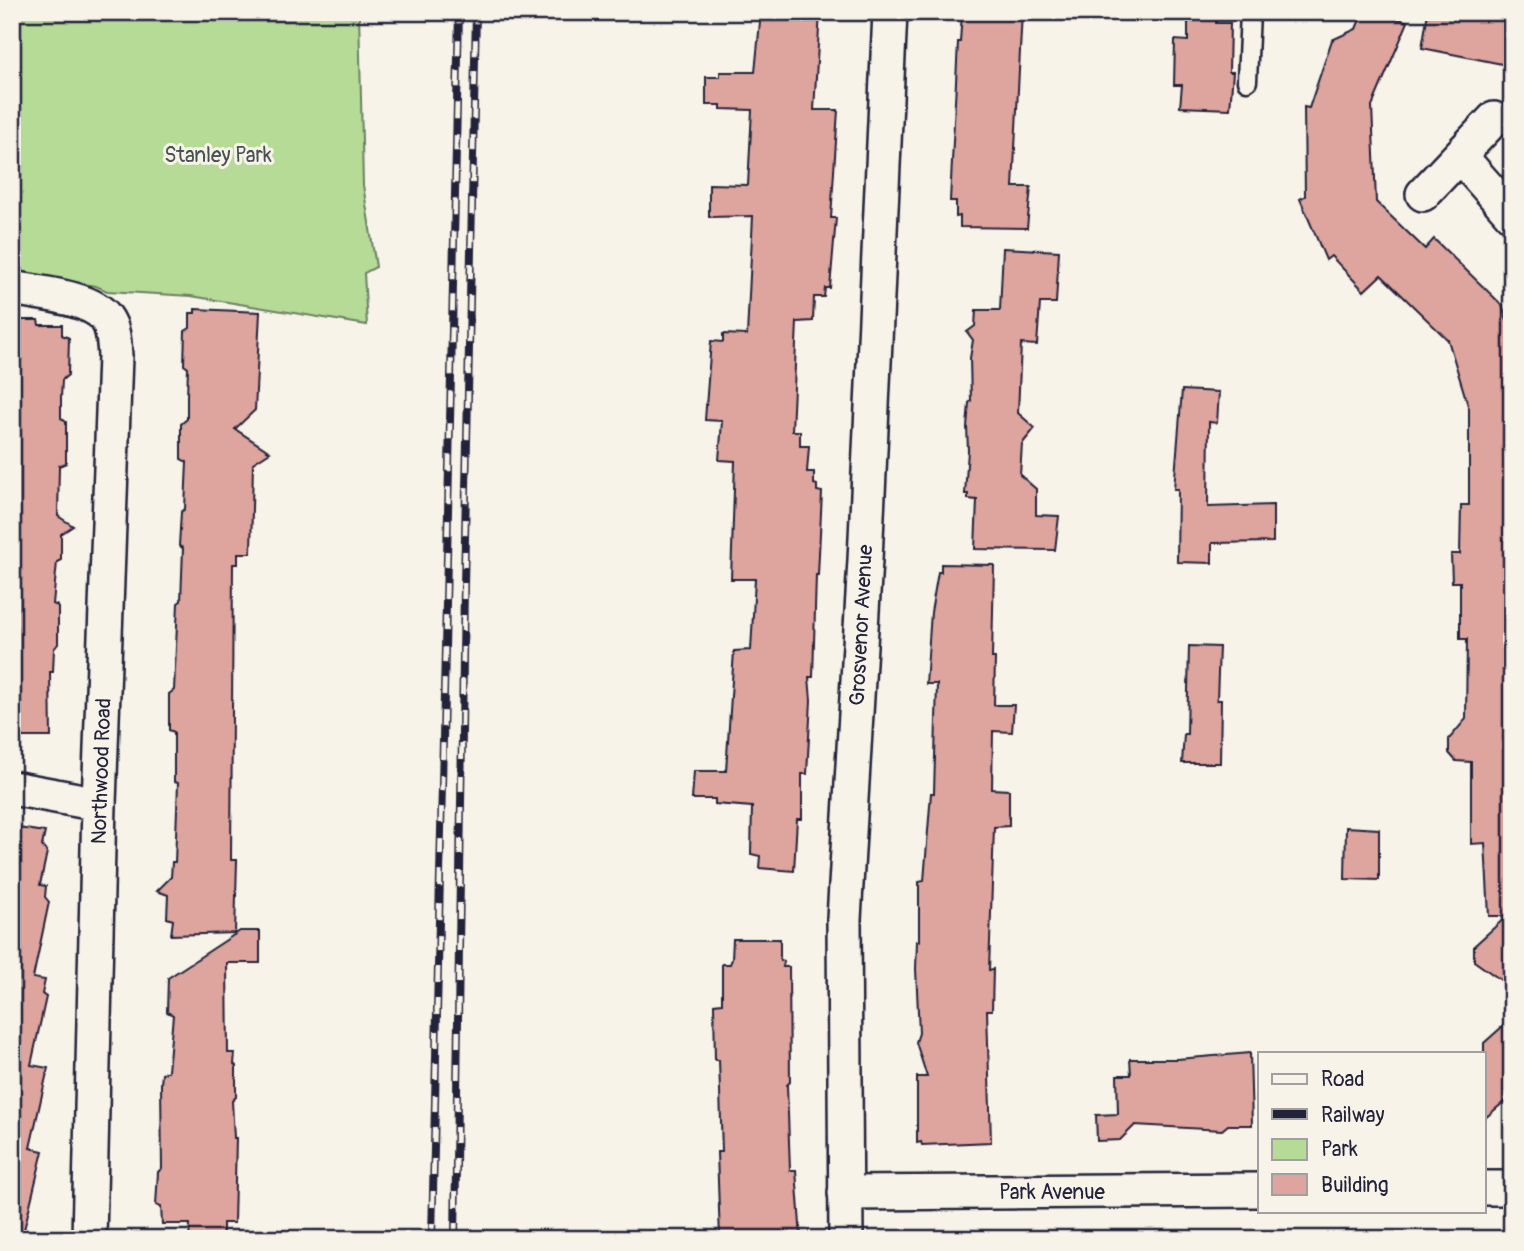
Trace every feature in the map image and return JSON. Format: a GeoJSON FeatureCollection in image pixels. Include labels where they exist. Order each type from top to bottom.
{"type":"FeatureCollection","features":[{"type":"Feature","properties":{"kind":"street","name":"Grosvenor Avenue"},"geometry":{"type":"LineString","coordinates":[[846,1239],[844,919],[866,547],[890,12]]}},
{"type":"Feature","properties":{"kind":"street"},"geometry":{"type":"LineString","coordinates":[[1423,194],[1494,118]]}},
{"type":"Feature","properties":{"kind":"street"},"geometry":{"type":"LineString","coordinates":[[1460,156],[1512,215]]}},
{"type":"Feature","properties":{"kind":"street","name":"Northwood Road"},"geometry":{"type":"LineString","coordinates":[[12,288],[76,301],[98,309],[112,332],[115,356],[99,804],[89,1239]]}},
{"type":"Feature","properties":{"kind":"street"},"geometry":{"type":"LineString","coordinates":[[12,788],[99,804]]}},
{"type":"Feature","properties":{"kind":"street"},"geometry":{"type":"LineString","coordinates":[[1486,1188],[1512,1188]]}},
{"type":"Feature","properties":{"kind":"street","name":"Park Avenue"},"geometry":{"type":"LineString","coordinates":[[845,1193],[1258,1190]]}},
{"type":"Feature","properties":{"kind":"lane"},"geometry":{"type":"LineString","coordinates":[[1247,81],[1250,12]]}},
{"type":"Feature","properties":{"kind":"green space","name":"Stanley Park"},"geometry":{"type":"Polygon","coordinates":[[[12,12],[359,12],[363,185],[376,267],[364,273],[367,325],[191,296],[107,291],[96,286],[12,272],[12,12]]]}},
{"type":"Feature","properties":{"kind":"building"},"geometry":{"type":"Polygon","coordinates":[[[761,12],[820,12],[814,110],[838,110],[831,218],[836,218],[830,288],[825,288],[824,297],[814,297],[813,321],[797,322],[792,431],[800,431],[800,446],[809,446],[807,472],[814,472],[814,484],[817,485],[817,491],[822,492],[813,677],[809,677],[811,700],[807,774],[802,774],[802,819],[797,819],[794,871],[759,868],[760,856],[751,854],[752,807],[715,804],[715,799],[692,799],[694,771],[726,771],[734,651],[751,650],[755,579],[731,579],[735,461],[719,460],[722,421],[705,420],[711,341],[723,342],[723,334],[747,335],[753,216],[709,217],[709,184],[748,185],[752,110],[721,109],[721,105],[706,105],[706,77],[720,77],[720,72],[755,72],[761,12]]]}},
{"type":"Feature","properties":{"kind":"building"},"geometry":{"type":"Polygon","coordinates":[[[962,12],[1022,12],[1013,187],[1031,187],[1027,228],[960,227],[960,216],[956,217],[956,201],[950,201],[962,12]]]}},
{"type":"Feature","properties":{"kind":"building"},"geometry":{"type":"Polygon","coordinates":[[[1188,12],[1216,12],[1216,23],[1230,23],[1229,72],[1233,72],[1230,109],[1180,107],[1182,85],[1174,85],[1175,40],[1188,41],[1188,12]]]}},
{"type":"Feature","properties":{"kind":"building"},"geometry":{"type":"Polygon","coordinates":[[[1363,12],[1375,12],[1408,22],[1372,106],[1376,202],[1425,249],[1434,239],[1502,305],[1512,335],[1512,988],[1474,961],[1474,946],[1507,916],[1489,916],[1485,843],[1471,844],[1471,762],[1456,761],[1449,753],[1449,739],[1466,719],[1467,639],[1460,639],[1460,582],[1452,582],[1451,554],[1460,554],[1461,505],[1469,505],[1469,409],[1448,340],[1381,275],[1364,291],[1331,256],[1326,260],[1300,199],[1305,196],[1304,107],[1309,108],[1332,40],[1356,29],[1363,12]]]}},
{"type":"Feature","properties":{"kind":"building"},"geometry":{"type":"Polygon","coordinates":[[[1428,12],[1512,12],[1512,66],[1422,48],[1428,12]]]}},
{"type":"Feature","properties":{"kind":"building"},"geometry":{"type":"Polygon","coordinates":[[[1003,248],[1059,251],[1056,303],[1040,303],[1037,345],[1021,344],[1018,413],[1035,428],[1022,444],[1020,475],[1036,489],[1036,515],[1059,516],[1055,550],[975,549],[977,500],[968,499],[968,494],[965,494],[973,340],[967,332],[975,326],[976,310],[1000,310],[1003,248]]]}},
{"type":"Feature","properties":{"kind":"building"},"geometry":{"type":"Polygon","coordinates":[[[195,309],[260,312],[255,410],[235,429],[270,452],[253,463],[251,553],[238,553],[238,564],[233,564],[231,860],[237,860],[235,933],[171,935],[173,920],[167,918],[168,895],[157,891],[171,877],[172,862],[175,862],[178,783],[174,782],[174,732],[169,730],[169,694],[174,690],[178,603],[181,601],[183,548],[179,546],[181,512],[185,509],[187,462],[181,459],[181,424],[187,419],[188,368],[184,365],[185,331],[190,328],[190,313],[195,313],[195,309]]]}},
{"type":"Feature","properties":{"kind":"building"},"geometry":{"type":"Polygon","coordinates":[[[12,320],[38,320],[39,325],[62,325],[62,335],[69,338],[68,375],[62,380],[61,398],[61,418],[66,422],[66,463],[59,466],[58,516],[73,526],[61,534],[61,560],[57,562],[53,604],[58,606],[58,644],[54,649],[53,672],[50,672],[51,737],[12,737],[12,320]]]}},
{"type":"Feature","properties":{"kind":"building"},"geometry":{"type":"Polygon","coordinates":[[[1182,390],[1219,392],[1217,423],[1209,422],[1208,507],[1273,505],[1273,542],[1212,543],[1212,563],[1177,562],[1178,489],[1174,489],[1182,390]]]}},
{"type":"Feature","properties":{"kind":"building"},"geometry":{"type":"Polygon","coordinates":[[[941,564],[994,565],[994,705],[1014,705],[1012,732],[993,731],[992,789],[1009,790],[1009,826],[994,827],[989,970],[993,969],[992,1010],[987,1010],[991,1142],[922,1145],[921,1142],[917,1143],[917,1077],[927,1077],[916,1042],[919,1033],[916,969],[919,882],[924,881],[931,793],[934,793],[937,684],[926,684],[931,612],[941,564]]]}},
{"type":"Feature","properties":{"kind":"building"},"geometry":{"type":"Polygon","coordinates":[[[1189,646],[1219,647],[1217,700],[1221,700],[1220,763],[1182,763],[1184,734],[1187,734],[1189,646]]]}},
{"type":"Feature","properties":{"kind":"building"},"geometry":{"type":"Polygon","coordinates":[[[12,827],[45,832],[42,846],[47,852],[40,885],[46,886],[45,897],[49,902],[33,978],[45,980],[42,994],[46,997],[31,1065],[48,1068],[30,1148],[43,1151],[23,1234],[12,1232],[12,827]]]}},
{"type":"Feature","properties":{"kind":"building"},"geometry":{"type":"Polygon","coordinates":[[[1346,827],[1379,829],[1379,880],[1345,879],[1346,827]]]}},
{"type":"Feature","properties":{"kind":"building"},"geometry":{"type":"Polygon","coordinates":[[[240,931],[260,931],[260,963],[227,963],[228,1053],[235,1053],[236,1066],[236,1097],[232,1101],[236,1138],[234,1223],[223,1223],[223,1239],[189,1239],[190,1224],[162,1224],[161,1207],[156,1205],[158,1172],[162,1168],[161,1084],[162,1074],[168,1071],[173,1015],[167,1012],[168,978],[240,931]]]}},
{"type":"Feature","properties":{"kind":"building"},"geometry":{"type":"Polygon","coordinates":[[[733,939],[780,939],[780,960],[784,961],[783,967],[789,967],[790,1082],[787,1085],[790,1170],[796,1170],[801,1239],[720,1239],[717,1152],[722,1152],[714,1004],[722,1003],[722,964],[730,964],[733,939]]]}},
{"type":"Feature","properties":{"kind":"building"},"geometry":{"type":"Polygon","coordinates":[[[1512,1018],[1512,1095],[1486,1117],[1486,1052],[1484,1043],[1512,1018]]]}},
{"type":"Feature","properties":{"kind":"building"},"geometry":{"type":"Polygon","coordinates":[[[1250,1053],[1252,1125],[1228,1125],[1222,1130],[1135,1125],[1120,1140],[1097,1141],[1096,1115],[1118,1114],[1117,1075],[1131,1075],[1130,1059],[1177,1059],[1250,1053]]]}},
{"type":"Feature","properties":{"kind":"railway"},"geometry":{"type":"LineString","coordinates":[[432,1239],[459,12]]}},
{"type":"Feature","properties":{"kind":"railway"},"geometry":{"type":"LineString","coordinates":[[455,1239],[464,585],[476,12]]}}]}
